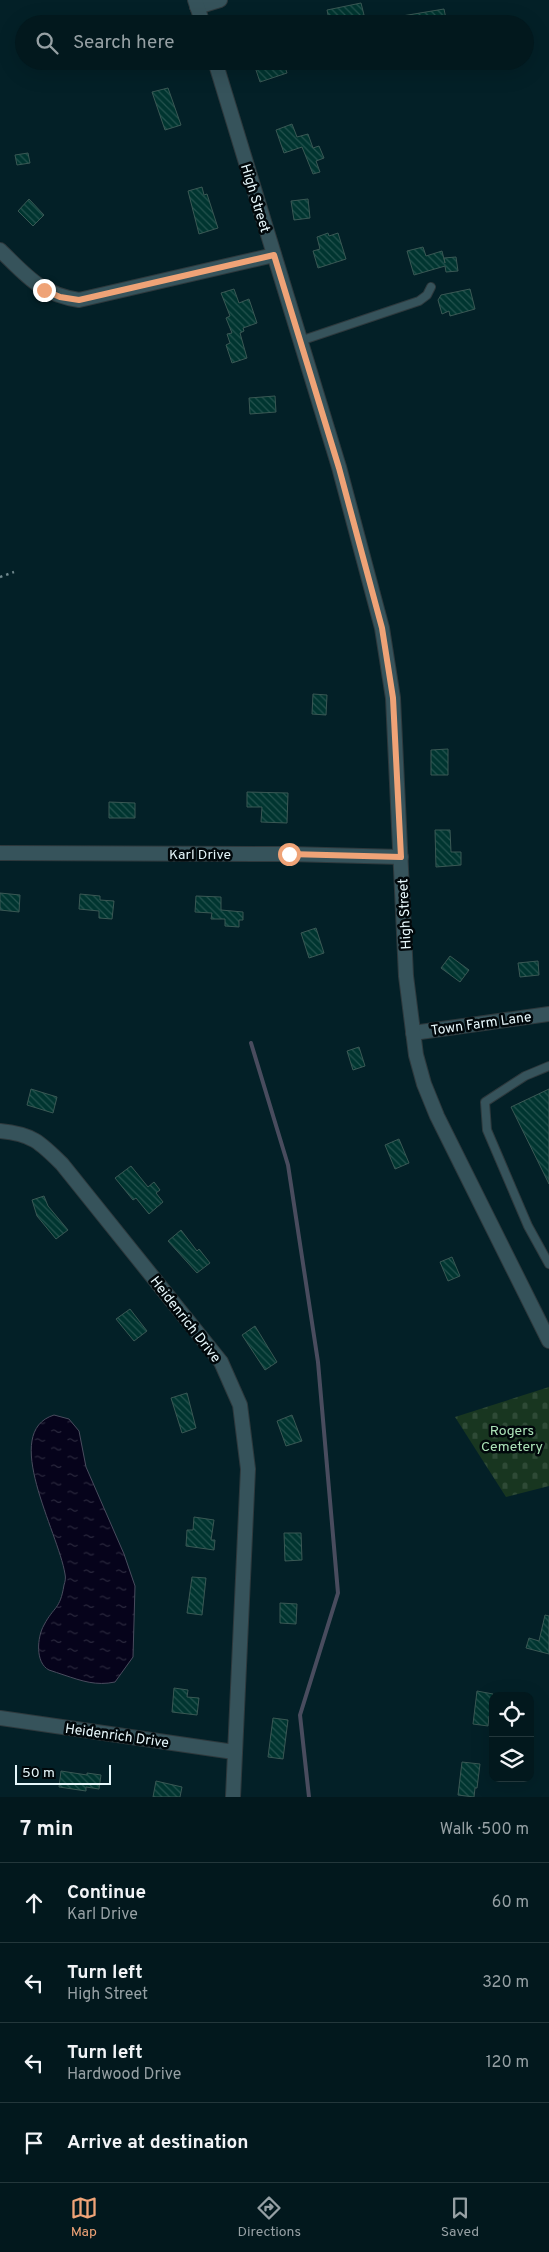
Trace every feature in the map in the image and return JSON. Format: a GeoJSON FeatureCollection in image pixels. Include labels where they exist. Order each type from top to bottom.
{"type":"FeatureCollection","features":[{"type":"Feature","properties":{"kind":"street"},"geometry":{"type":"LineString","coordinates":[[200,15],[196,3],[220,0]]}},
{"type":"Feature","properties":{"kind":"street","name":"High Street"},"geometry":{"type":"LineString","coordinates":[[218,70],[339,468],[382,628],[393,698],[406,976],[416,1055],[424,1084],[437,1116],[549,1341]]}},
{"type":"Feature","properties":{"kind":"street"},"geometry":{"type":"LineString","coordinates":[[0,250],[44,290],[60,297],[79,300],[274,255]]}},
{"type":"Feature","properties":{"kind":"street","name":"Karl Drive"},"geometry":{"type":"LineString","coordinates":[[0,853],[289,854],[401,857]]}},
{"type":"Feature","properties":{"kind":"street","name":"Town Farm Lane"},"geometry":{"type":"LineString","coordinates":[[413,1032],[549,1014]]}},
{"type":"Feature","properties":{"kind":"street","name":"Heidenrich Drive"},"geometry":{"type":"LineString","coordinates":[[0,1131],[11,1132],[38,1140],[62,1164],[221,1362],[240,1405],[248,1468],[232,1797]]}},
{"type":"Feature","properties":{"kind":"street","name":"Heidenrich Drive"},"geometry":{"type":"LineString","coordinates":[[0,1718],[234,1752]]}},
{"type":"Feature","properties":{"kind":"lane"},"geometry":{"type":"LineString","coordinates":[[300,341],[419,301],[427,295],[430,287]]}},
{"type":"Feature","properties":{"kind":"lane"},"geometry":{"type":"LineString","coordinates":[[549,1066],[525,1076],[485,1102],[487,1130],[528,1226],[549,1264]]}},
{"type":"Feature","properties":{"kind":"path"},"geometry":{"type":"LineString","coordinates":[[0,577],[14,572]]}},
{"type":"Feature","properties":{"kind":"green space","name":"Rogers Cemetery"},"geometry":{"type":"Polygon","coordinates":[[[549,1387],[549,1486],[506,1497],[455,1417],[549,1387]]]}},
{"type":"Feature","properties":{"kind":"water"},"geometry":{"type":"Polygon","coordinates":[[[54,1415],[69,1419],[79,1431],[86,1467],[124,1554],[135,1586],[133,1657],[115,1682],[89,1682],[51,1671],[44,1667],[39,1656],[42,1630],[59,1604],[65,1578],[60,1556],[37,1485],[32,1461],[32,1441],[39,1425],[54,1415]]]}},
{"type":"Feature","properties":{"kind":"building"},"geometry":{"type":"Polygon","coordinates":[[[361,3],[364,15],[328,15],[327,10],[361,3]]]}},
{"type":"Feature","properties":{"kind":"building"},"geometry":{"type":"Polygon","coordinates":[[[444,9],[445,15],[408,15],[444,9]]]}},
{"type":"Feature","properties":{"kind":"building"},"geometry":{"type":"Polygon","coordinates":[[[256,70],[286,70],[287,73],[260,82],[256,70]]]}},
{"type":"Feature","properties":{"kind":"building"},"geometry":{"type":"Polygon","coordinates":[[[168,88],[181,125],[165,130],[152,92],[168,88]]]}},
{"type":"Feature","properties":{"kind":"building"},"geometry":{"type":"Polygon","coordinates":[[[292,124],[297,137],[308,134],[313,148],[319,146],[324,158],[316,161],[320,172],[313,174],[302,147],[284,153],[276,130],[292,124]]]}},
{"type":"Feature","properties":{"kind":"building"},"geometry":{"type":"Polygon","coordinates":[[[28,153],[30,163],[17,165],[15,155],[28,153]]]}},
{"type":"Feature","properties":{"kind":"building"},"geometry":{"type":"Polygon","coordinates":[[[202,187],[204,195],[207,194],[218,228],[199,234],[188,191],[202,187]]]}},
{"type":"Feature","properties":{"kind":"building"},"geometry":{"type":"Polygon","coordinates":[[[29,199],[44,215],[33,226],[18,211],[29,199]]]}},
{"type":"Feature","properties":{"kind":"building"},"geometry":{"type":"Polygon","coordinates":[[[308,199],[310,218],[294,220],[291,201],[308,199]]]}},
{"type":"Feature","properties":{"kind":"building"},"geometry":{"type":"Polygon","coordinates":[[[328,233],[329,236],[338,233],[346,259],[318,268],[313,251],[320,249],[317,237],[328,233]]]}},
{"type":"Feature","properties":{"kind":"building"},"geometry":{"type":"Polygon","coordinates":[[[423,247],[426,256],[442,251],[445,263],[444,258],[456,257],[458,271],[446,272],[445,266],[414,275],[407,251],[423,247]]]}},
{"type":"Feature","properties":{"kind":"building"},"geometry":{"type":"Polygon","coordinates":[[[234,289],[239,303],[249,299],[257,323],[243,328],[244,331],[240,333],[247,358],[232,363],[226,345],[230,343],[227,334],[232,333],[226,318],[230,316],[221,293],[234,289]]]}},
{"type":"Feature","properties":{"kind":"building"},"geometry":{"type":"Polygon","coordinates":[[[470,289],[475,309],[450,316],[449,311],[442,314],[438,300],[441,295],[470,289]]]}},
{"type":"Feature","properties":{"kind":"building"},"geometry":{"type":"Polygon","coordinates":[[[275,396],[276,412],[250,414],[249,398],[275,396]]]}},
{"type":"Feature","properties":{"kind":"building"},"geometry":{"type":"Polygon","coordinates":[[[313,694],[327,695],[326,715],[312,714],[313,694]]]}},
{"type":"Feature","properties":{"kind":"building"},"geometry":{"type":"Polygon","coordinates":[[[448,749],[448,775],[431,775],[431,750],[448,749]]]}},
{"type":"Feature","properties":{"kind":"building"},"geometry":{"type":"Polygon","coordinates":[[[247,792],[288,793],[287,823],[261,822],[262,807],[247,807],[247,792]]]}},
{"type":"Feature","properties":{"kind":"building"},"geometry":{"type":"Polygon","coordinates":[[[109,802],[135,803],[135,818],[109,818],[109,802]]]}},
{"type":"Feature","properties":{"kind":"building"},"geometry":{"type":"Polygon","coordinates":[[[435,830],[450,830],[451,852],[461,852],[461,865],[436,867],[435,830]]]}},
{"type":"Feature","properties":{"kind":"building"},"geometry":{"type":"Polygon","coordinates":[[[0,893],[20,895],[19,912],[0,910],[0,893]]]}},
{"type":"Feature","properties":{"kind":"building"},"geometry":{"type":"Polygon","coordinates":[[[80,894],[100,896],[100,900],[114,901],[112,919],[99,918],[99,911],[79,909],[80,894]]]}},
{"type":"Feature","properties":{"kind":"building"},"geometry":{"type":"Polygon","coordinates":[[[196,896],[221,897],[221,910],[243,912],[243,920],[239,920],[239,927],[225,926],[225,919],[211,919],[212,913],[195,912],[196,896]]]}},
{"type":"Feature","properties":{"kind":"building"},"geometry":{"type":"Polygon","coordinates":[[[316,928],[324,953],[309,958],[301,933],[316,928]]]}},
{"type":"Feature","properties":{"kind":"building"},"geometry":{"type":"Polygon","coordinates":[[[450,956],[469,970],[460,982],[441,968],[450,956]]]}},
{"type":"Feature","properties":{"kind":"building"},"geometry":{"type":"Polygon","coordinates":[[[538,961],[539,975],[520,977],[518,963],[538,961]]]}},
{"type":"Feature","properties":{"kind":"building"},"geometry":{"type":"Polygon","coordinates":[[[359,1047],[365,1066],[353,1070],[347,1051],[359,1047]]]}},
{"type":"Feature","properties":{"kind":"building"},"geometry":{"type":"Polygon","coordinates":[[[31,1089],[57,1097],[53,1113],[27,1105],[31,1089]]]}},
{"type":"Feature","properties":{"kind":"building"},"geometry":{"type":"Polygon","coordinates":[[[549,1089],[549,1184],[511,1107],[549,1089]]]}},
{"type":"Feature","properties":{"kind":"building"},"geometry":{"type":"Polygon","coordinates":[[[399,1139],[409,1163],[395,1169],[385,1145],[399,1139]]]}},
{"type":"Feature","properties":{"kind":"building"},"geometry":{"type":"Polygon","coordinates":[[[131,1166],[148,1187],[154,1182],[160,1190],[156,1193],[163,1202],[149,1214],[136,1198],[133,1200],[115,1178],[131,1166]]]}},
{"type":"Feature","properties":{"kind":"building"},"geometry":{"type":"Polygon","coordinates":[[[44,1196],[48,1206],[68,1230],[56,1239],[37,1216],[32,1200],[44,1196]]]}},
{"type":"Feature","properties":{"kind":"building"},"geometry":{"type":"Polygon","coordinates":[[[181,1230],[197,1251],[199,1249],[210,1263],[197,1273],[168,1241],[181,1230]]]}},
{"type":"Feature","properties":{"kind":"building"},"geometry":{"type":"Polygon","coordinates":[[[452,1257],[460,1276],[448,1281],[440,1262],[452,1257]]]}},
{"type":"Feature","properties":{"kind":"building"},"geometry":{"type":"Polygon","coordinates":[[[130,1309],[147,1331],[134,1341],[116,1319],[130,1309]]]}},
{"type":"Feature","properties":{"kind":"building"},"geometry":{"type":"Polygon","coordinates":[[[255,1326],[277,1362],[265,1370],[242,1335],[255,1326]]]}},
{"type":"Feature","properties":{"kind":"building"},"geometry":{"type":"Polygon","coordinates":[[[187,1393],[196,1428],[182,1433],[171,1398],[187,1393]]]}},
{"type":"Feature","properties":{"kind":"building"},"geometry":{"type":"Polygon","coordinates":[[[292,1415],[302,1441],[286,1446],[277,1421],[292,1415]]]}},
{"type":"Feature","properties":{"kind":"building"},"geometry":{"type":"Polygon","coordinates":[[[194,1517],[214,1520],[211,1540],[215,1540],[214,1550],[186,1546],[187,1530],[193,1530],[194,1517]]]}},
{"type":"Feature","properties":{"kind":"building"},"geometry":{"type":"Polygon","coordinates":[[[284,1533],[301,1533],[302,1560],[285,1561],[284,1533]]]}},
{"type":"Feature","properties":{"kind":"building"},"geometry":{"type":"Polygon","coordinates":[[[192,1577],[206,1578],[202,1615],[187,1613],[192,1577]]]}},
{"type":"Feature","properties":{"kind":"building"},"geometry":{"type":"Polygon","coordinates":[[[280,1603],[297,1604],[296,1624],[280,1623],[280,1603]]]}},
{"type":"Feature","properties":{"kind":"building"},"geometry":{"type":"Polygon","coordinates":[[[545,1615],[549,1616],[549,1654],[526,1648],[529,1638],[539,1641],[545,1615]]]}},
{"type":"Feature","properties":{"kind":"building"},"geometry":{"type":"Polygon","coordinates":[[[174,1688],[188,1690],[187,1697],[199,1698],[197,1715],[172,1712],[174,1688]]]}},
{"type":"Feature","properties":{"kind":"building"},"geometry":{"type":"Polygon","coordinates":[[[477,1691],[489,1693],[488,1726],[473,1724],[477,1691]]]}},
{"type":"Feature","properties":{"kind":"building"},"geometry":{"type":"Polygon","coordinates":[[[273,1718],[288,1720],[283,1759],[268,1757],[273,1718]]]}},
{"type":"Feature","properties":{"kind":"building"},"geometry":{"type":"Polygon","coordinates":[[[462,1762],[480,1764],[474,1797],[458,1795],[462,1762]]]}},
{"type":"Feature","properties":{"kind":"building"},"geometry":{"type":"Polygon","coordinates":[[[61,1771],[101,1775],[99,1789],[86,1787],[86,1791],[59,1787],[61,1771]]]}},
{"type":"Feature","properties":{"kind":"building"},"geometry":{"type":"Polygon","coordinates":[[[156,1781],[182,1787],[180,1797],[153,1797],[156,1781]]]}},
{"type":"Feature","properties":{"kind":"waterway"},"geometry":{"type":"LineString","coordinates":[[251,1043],[288,1165],[318,1362],[338,1593],[300,1715],[309,1797]]}},
{"type":"Feature","properties":{"kind":"route"},"geometry":{"type":"LineString","coordinates":[[44,290],[60,297],[79,300],[274,255],[339,468],[382,628],[393,698],[401,857],[289,854]]}}]}
